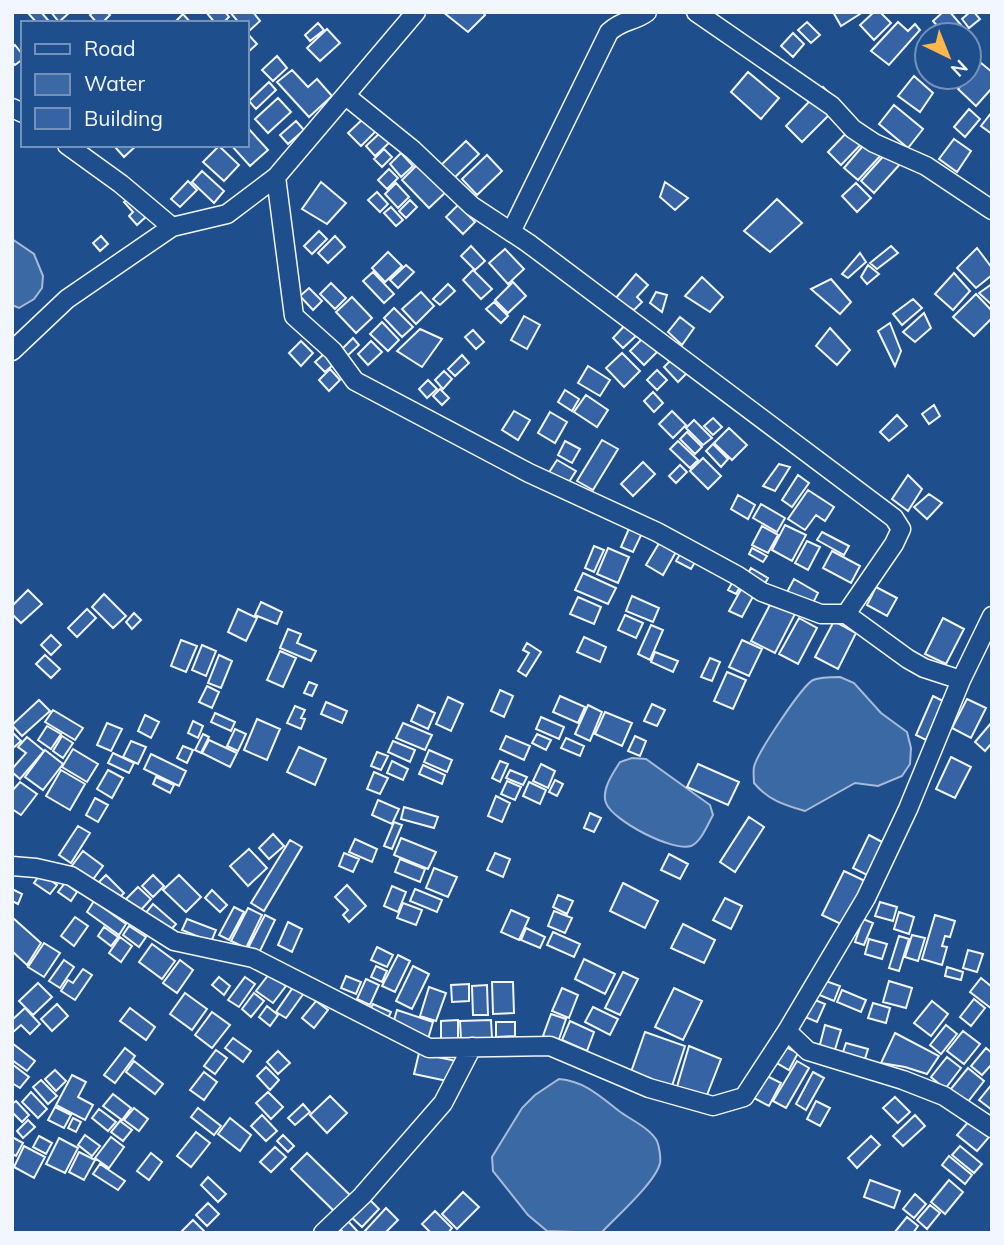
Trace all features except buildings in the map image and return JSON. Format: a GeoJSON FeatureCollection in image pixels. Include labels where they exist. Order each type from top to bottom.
{"type":"FeatureCollection","features":[{"type":"Feature","properties":{"kind":"street"},"geometry":{"type":"LineString","coordinates":[[12,351],[67,299],[172,227],[227,214],[276,177],[416,12]]}},
{"type":"Feature","properties":{"kind":"street"},"geometry":{"type":"LineString","coordinates":[[511,232],[609,32],[619,23],[641,17],[647,12]]}},
{"type":"Feature","properties":{"kind":"street"},"geometry":{"type":"LineString","coordinates":[[696,12],[832,106],[853,129],[874,143],[926,166],[992,210]]}},
{"type":"Feature","properties":{"kind":"street"},"geometry":{"type":"LineString","coordinates":[[346,96],[413,150],[472,206],[678,354],[894,518],[901,529],[894,544],[846,614]]}},
{"type":"Feature","properties":{"kind":"street"},"geometry":{"type":"LineString","coordinates":[[70,147],[121,184],[172,227]]}},
{"type":"Feature","properties":{"kind":"street"},"geometry":{"type":"LineString","coordinates":[[276,177],[294,316],[333,351],[355,381],[529,473],[657,532],[762,592],[821,614],[846,614],[908,659],[924,668],[961,680]]}},
{"type":"Feature","properties":{"kind":"street"},"geometry":{"type":"LineString","coordinates":[[12,866],[71,876],[174,941],[253,958],[429,1048],[550,1046],[649,1088],[713,1106],[744,1097],[788,1031],[866,898],[908,809],[961,680],[992,616]]}},
{"type":"Feature","properties":{"kind":"street"},"geometry":{"type":"LineString","coordinates":[[788,1031],[808,1051],[944,1096],[992,1128]]}},
{"type":"Feature","properties":{"kind":"street"},"geometry":{"type":"LineString","coordinates":[[323,1233],[362,1196],[443,1103],[472,1047]]}},
{"type":"Feature","properties":{"kind":"water"},"geometry":{"type":"Polygon","coordinates":[[[12,239],[34,254],[43,276],[42,288],[34,299],[19,308],[12,305],[12,239]]]}},
{"type":"Feature","properties":{"kind":"water"},"geometry":{"type":"Polygon","coordinates":[[[840,677],[854,683],[881,713],[907,732],[911,748],[910,764],[902,776],[878,786],[855,783],[805,811],[777,801],[754,783],[757,759],[780,720],[807,685],[816,679],[840,677]]]}},
{"type":"Feature","properties":{"kind":"water"},"geometry":{"type":"Polygon","coordinates":[[[632,758],[646,759],[710,805],[713,815],[695,844],[682,847],[658,840],[631,826],[611,810],[605,798],[608,782],[620,762],[632,758]]]}},
{"type":"Feature","properties":{"kind":"water"},"geometry":{"type":"Polygon","coordinates":[[[559,1079],[584,1086],[650,1132],[657,1141],[660,1163],[657,1171],[634,1200],[601,1233],[547,1231],[528,1215],[493,1171],[492,1157],[522,1108],[535,1095],[559,1079]]]}}]}
